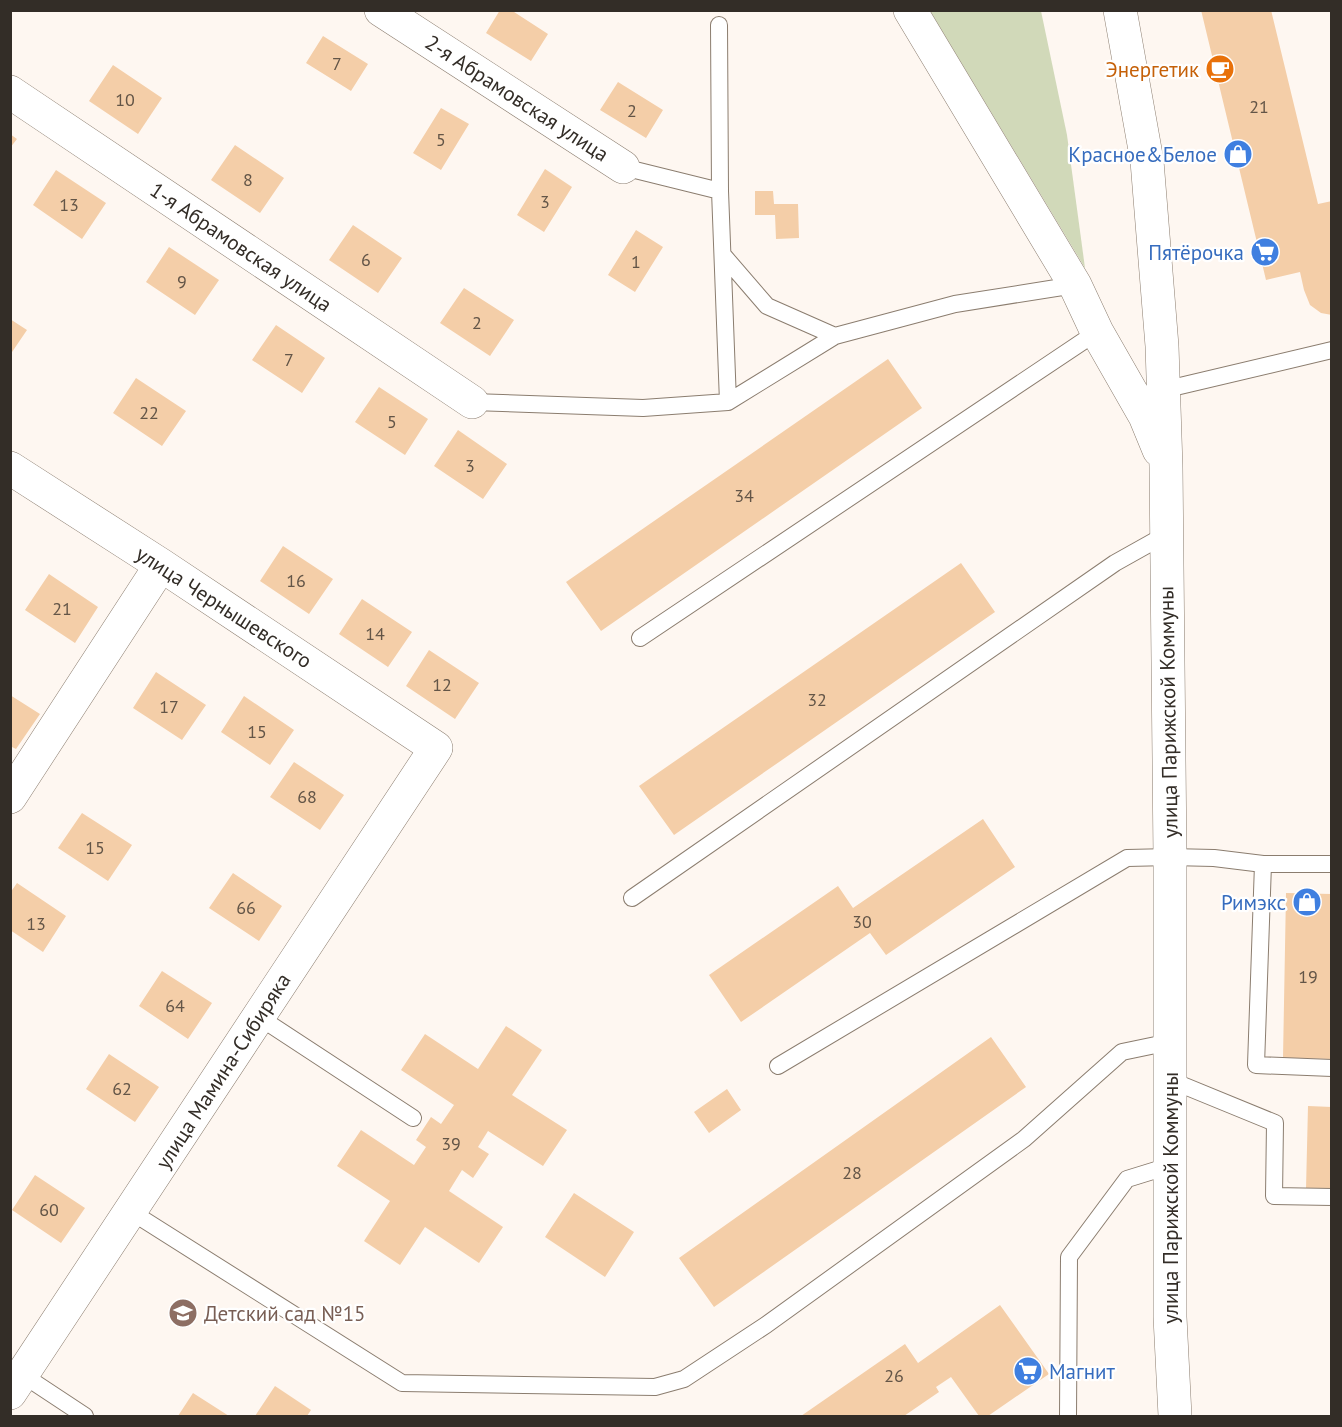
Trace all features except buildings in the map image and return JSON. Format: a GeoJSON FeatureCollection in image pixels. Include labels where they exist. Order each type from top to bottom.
{"type":"FeatureCollection","features":[{"type":"Feature","properties":{"kind":"street","name":"2-я Абрамовская улица"},"geometry":{"type":"LineString","coordinates":[[381,10],[623,167]]}},
{"type":"Feature","properties":{"kind":"street"},"geometry":{"type":"LineString","coordinates":[[910,10],[1075,285],[1096,332],[1145,416],[1166,467]]}},
{"type":"Feature","properties":{"kind":"street","name":"улица Парижской Коммуны"},"geometry":{"type":"LineString","coordinates":[[1120,10],[1147,161],[1161,346],[1166,467],[1170,857],[1170,1317],[1175,1416]]}},
{"type":"Feature","properties":{"kind":"street","name":"1-я Абрамовская улица"},"geometry":{"type":"LineString","coordinates":[[10,92],[472,402]]}},
{"type":"Feature","properties":{"kind":"street","name":"улица Чернышевского"},"geometry":{"type":"LineString","coordinates":[[10,468],[161,565],[436,748]]}},
{"type":"Feature","properties":{"kind":"street"},"geometry":{"type":"LineString","coordinates":[[10,797],[161,565]]}},
{"type":"Feature","properties":{"kind":"street","name":"улица Мамина-Сибиряка"},"geometry":{"type":"LineString","coordinates":[[17,1384],[436,748]]}},
{"type":"Feature","properties":{"kind":"lane"},"geometry":{"type":"LineString","coordinates":[[719,25],[720,191],[728,402]]}},
{"type":"Feature","properties":{"kind":"lane"},"geometry":{"type":"LineString","coordinates":[[623,167],[720,191]]}},
{"type":"Feature","properties":{"kind":"lane"},"geometry":{"type":"LineString","coordinates":[[723,255],[767,306],[836,336]]}},
{"type":"Feature","properties":{"kind":"lane"},"geometry":{"type":"LineString","coordinates":[[472,402],[643,408],[728,402],[836,336],[955,304],[1075,285]]}},
{"type":"Feature","properties":{"kind":"lane"},"geometry":{"type":"LineString","coordinates":[[640,638],[1096,332]]}},
{"type":"Feature","properties":{"kind":"lane"},"geometry":{"type":"LineString","coordinates":[[1162,390],[1332,350]]}},
{"type":"Feature","properties":{"kind":"lane"},"geometry":{"type":"LineString","coordinates":[[632,898],[1105,570],[1165,535]]}},
{"type":"Feature","properties":{"kind":"lane"},"geometry":{"type":"LineString","coordinates":[[778,1066],[1127,858],[1214,858],[1263,864],[1332,864]]}},
{"type":"Feature","properties":{"kind":"lane"},"geometry":{"type":"LineString","coordinates":[[1263,864],[1256,1065],[1332,1068]]}},
{"type":"Feature","properties":{"kind":"lane"},"geometry":{"type":"LineString","coordinates":[[259,1017],[412,1118]]}},
{"type":"Feature","properties":{"kind":"lane"},"geometry":{"type":"LineString","coordinates":[[130,1211],[402,1383],[656,1387],[684,1379],[766,1325],[1014,1146],[1122,1052],[1170,1042]]}},
{"type":"Feature","properties":{"kind":"lane"},"geometry":{"type":"LineString","coordinates":[[1170,1080],[1275,1123],[1274,1196],[1332,1197]]}},
{"type":"Feature","properties":{"kind":"lane"},"geometry":{"type":"LineString","coordinates":[[1068,1416],[1069,1257],[1127,1179],[1169,1166]]}},
{"type":"Feature","properties":{"kind":"lane"},"geometry":{"type":"LineString","coordinates":[[17,1384],[85,1416]]}},
{"type":"Feature","properties":{"kind":"green space"},"geometry":{"type":"Polygon","coordinates":[[[930,11],[1041,11],[1067,135],[1085,268],[930,11]]]}},
{"type":"Feature","properties":{"kind":"place","name":"Энергетик"},"geometry":{"type":"Point","coordinates":[1220,69]}},
{"type":"Feature","properties":{"kind":"place","name":"Красное&Белое"},"geometry":{"type":"Point","coordinates":[1238,154]}},
{"type":"Feature","properties":{"kind":"place","name":"Пятёрочка"},"geometry":{"type":"Point","coordinates":[1265,252]}},
{"type":"Feature","properties":{"kind":"place","name":"Римэкс"},"geometry":{"type":"Point","coordinates":[1307,902]}},
{"type":"Feature","properties":{"kind":"place","name":"Детский сад №15"},"geometry":{"type":"Point","coordinates":[183,1313]}},
{"type":"Feature","properties":{"kind":"place","name":"Магнит"},"geometry":{"type":"Point","coordinates":[1028,1371]}}]}
